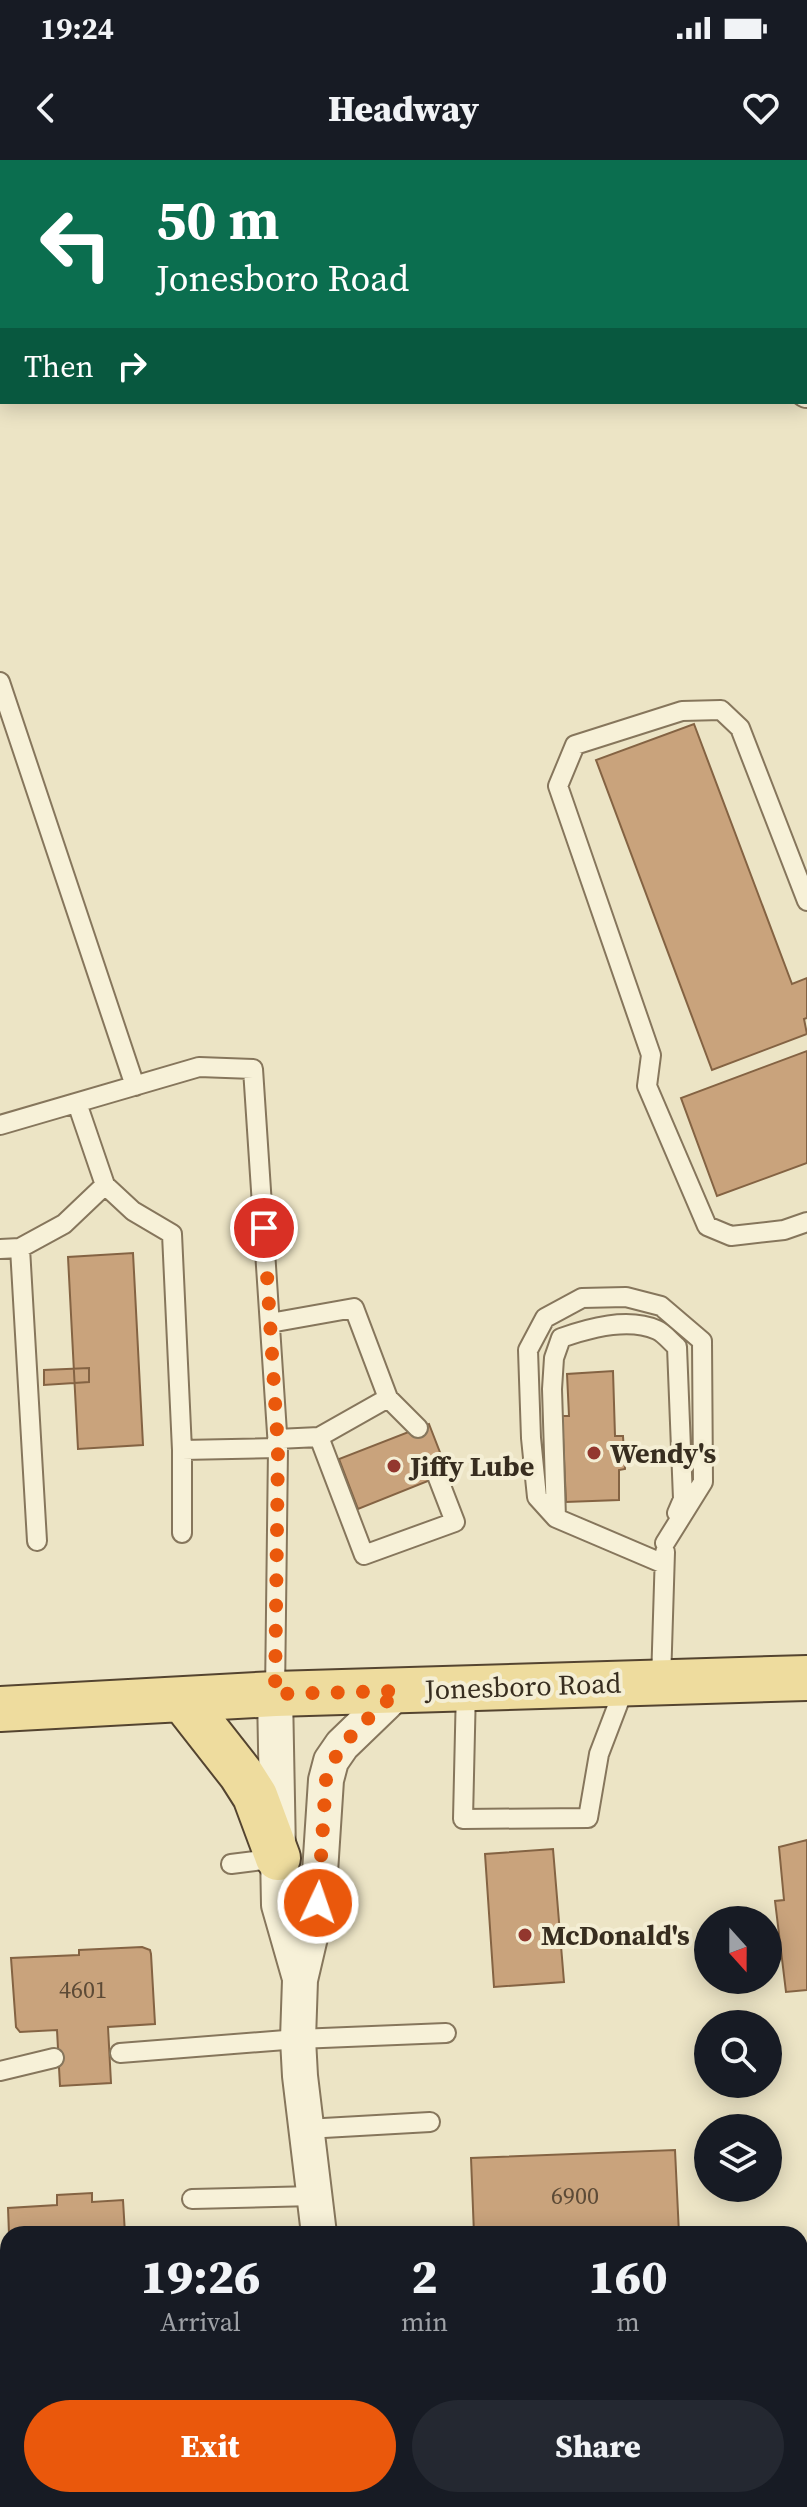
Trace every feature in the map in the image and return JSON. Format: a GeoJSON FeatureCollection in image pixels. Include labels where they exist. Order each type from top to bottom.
{"type":"FeatureCollection","features":[{"type":"Feature","properties":{"kind":"main road","name":"Jonesboro Road"},"geometry":{"type":"LineString","coordinates":[[0,1709],[275,1694],[807,1678]]}},
{"type":"Feature","properties":{"kind":"main road"},"geometry":{"type":"LineString","coordinates":[[183,1700],[255,1796],[278,1858]]}},
{"type":"Feature","properties":{"kind":"street"},"geometry":{"type":"LineString","coordinates":[[318,2226],[298,2039],[300,1980],[318,1903],[326,1780],[331,1761],[342,1745],[398,1691]]}},
{"type":"Feature","properties":{"kind":"street"},"geometry":{"type":"LineString","coordinates":[[275,1694],[279,1905],[300,1980]]}},
{"type":"Feature","properties":{"kind":"lane"},"geometry":{"type":"LineString","coordinates":[[0,682],[135,1086]]}},
{"type":"Feature","properties":{"kind":"lane"},"geometry":{"type":"LineString","coordinates":[[807,901],[740,728],[721,710],[682,711],[575,745],[558,786],[651,1055],[647,1086],[707,1226],[731,1236],[784,1230],[807,1222]]}},
{"type":"Feature","properties":{"kind":"lane"},"geometry":{"type":"LineString","coordinates":[[2,1119],[77,1103],[199,1067],[253,1069],[278,1444],[275,1694]]}},
{"type":"Feature","properties":{"kind":"lane"},"geometry":{"type":"LineString","coordinates":[[77,1103],[105,1185],[133,1211],[172,1234],[182,1450],[182,1533]]}},
{"type":"Feature","properties":{"kind":"lane"},"geometry":{"type":"LineString","coordinates":[[0,1249],[20,1248],[64,1224],[105,1185]]}},
{"type":"Feature","properties":{"kind":"lane"},"geometry":{"type":"LineString","coordinates":[[20,1248],[37,1541]]}},
{"type":"Feature","properties":{"kind":"lane"},"geometry":{"type":"LineString","coordinates":[[664,1564],[556,1518],[537,1497],[528,1350],[545,1318],[582,1298],[626,1297],[661,1306],[702,1341],[703,1482],[665,1543]]}},
{"type":"Feature","properties":{"kind":"lane"},"geometry":{"type":"LineString","coordinates":[[270,1323],[354,1308],[388,1398],[418,1428]]}},
{"type":"Feature","properties":{"kind":"lane"},"geometry":{"type":"LineString","coordinates":[[466,1688],[463,1819],[588,1818],[599,1754],[643,1682],[665,1543],[683,1499],[677,1347],[658,1330],[632,1325],[590,1328],[561,1338],[554,1358],[552,1389],[556,1518]]}},
{"type":"Feature","properties":{"kind":"lane"},"geometry":{"type":"LineString","coordinates":[[182,1450],[278,1444],[319,1437],[388,1398]]}},
{"type":"Feature","properties":{"kind":"lane"},"geometry":{"type":"LineString","coordinates":[[319,1437],[364,1555],[455,1522],[438,1478]]}},
{"type":"Feature","properties":{"kind":"lane"},"geometry":{"type":"LineString","coordinates":[[231,1864],[278,1858]]}},
{"type":"Feature","properties":{"kind":"lane"},"geometry":{"type":"LineString","coordinates":[[120,2053],[298,2039],[446,2033]]}},
{"type":"Feature","properties":{"kind":"lane"},"geometry":{"type":"LineString","coordinates":[[0,2071],[54,2058]]}},
{"type":"Feature","properties":{"kind":"lane"},"geometry":{"type":"LineString","coordinates":[[306,2129],[430,2122]]}},
{"type":"Feature","properties":{"kind":"lane"},"geometry":{"type":"LineString","coordinates":[[192,2199],[314,2196]]}},
{"type":"Feature","properties":{"kind":"building"},"geometry":{"type":"Polygon","coordinates":[[[694,724],[792,984],[807,978],[807,1018],[804,1019],[807,1034],[712,1070],[596,760],[694,724]]]}},
{"type":"Feature","properties":{"kind":"building"},"geometry":{"type":"Polygon","coordinates":[[[807,1051],[807,1163],[717,1196],[681,1098],[807,1051]]]}},
{"type":"Feature","properties":{"kind":"building"},"geometry":{"type":"Polygon","coordinates":[[[133,1253],[143,1445],[78,1449],[68,1257],[133,1253]]]}},
{"type":"Feature","properties":{"kind":"building"},"geometry":{"type":"Polygon","coordinates":[[[89,1368],[89,1382],[44,1385],[44,1370],[89,1368]]]}},
{"type":"Feature","properties":{"kind":"building","name":"Wendy's"},"geometry":{"type":"Polygon","coordinates":[[[613,1371],[615,1436],[623,1436],[625,1469],[619,1470],[619,1500],[566,1502],[562,1416],[569,1416],[567,1374],[613,1371]]]}},
{"type":"Feature","properties":{"kind":"building","name":"Jiffy Lube"},"geometry":{"type":"Polygon","coordinates":[[[429,1424],[448,1473],[358,1509],[339,1459],[429,1424]]]}},
{"type":"Feature","properties":{"kind":"building"},"geometry":{"type":"Polygon","coordinates":[[[807,1840],[807,1990],[786,1992],[782,1959],[782,1906],[776,1906],[775,1901],[784,1900],[779,1847],[807,1840]]]}},
{"type":"Feature","properties":{"kind":"building","name":"McDonald's"},"geometry":{"type":"Polygon","coordinates":[[[553,1849],[564,1982],[494,1987],[485,1854],[553,1849]]]}},
{"type":"Feature","properties":{"kind":"building"},"geometry":{"type":"Polygon","coordinates":[[[142,1947],[150,1950],[151,1954],[155,2024],[108,2027],[111,2083],[60,2086],[57,2030],[20,2032],[16,2027],[11,1958],[79,1955],[79,1950],[142,1947]]]}},
{"type":"Feature","properties":{"kind":"building"},"geometry":{"type":"Polygon","coordinates":[[[675,2150],[679,2226],[474,2226],[471,2158],[675,2150]]]}},
{"type":"Feature","properties":{"kind":"building"},"geometry":{"type":"Polygon","coordinates":[[[92,2193],[92,2202],[123,2200],[125,2226],[9,2226],[8,2208],[57,2205],[57,2195],[92,2193]]]}},
{"type":"Feature","properties":{"kind":"place","name":"Wendy's"},"geometry":{"type":"Point","coordinates":[594,1453]}},
{"type":"Feature","properties":{"kind":"place","name":"Jiffy Lube"},"geometry":{"type":"Point","coordinates":[394,1466]}},
{"type":"Feature","properties":{"kind":"place","name":"McDonald's"},"geometry":{"type":"Point","coordinates":[525,1935]}},
{"type":"Feature","properties":{"kind":"route"},"geometry":{"type":"LineString","coordinates":[[264,1228],[278,1448],[275,1694],[398,1691],[342,1745],[331,1761],[326,1780],[318,1903]]}}]}
